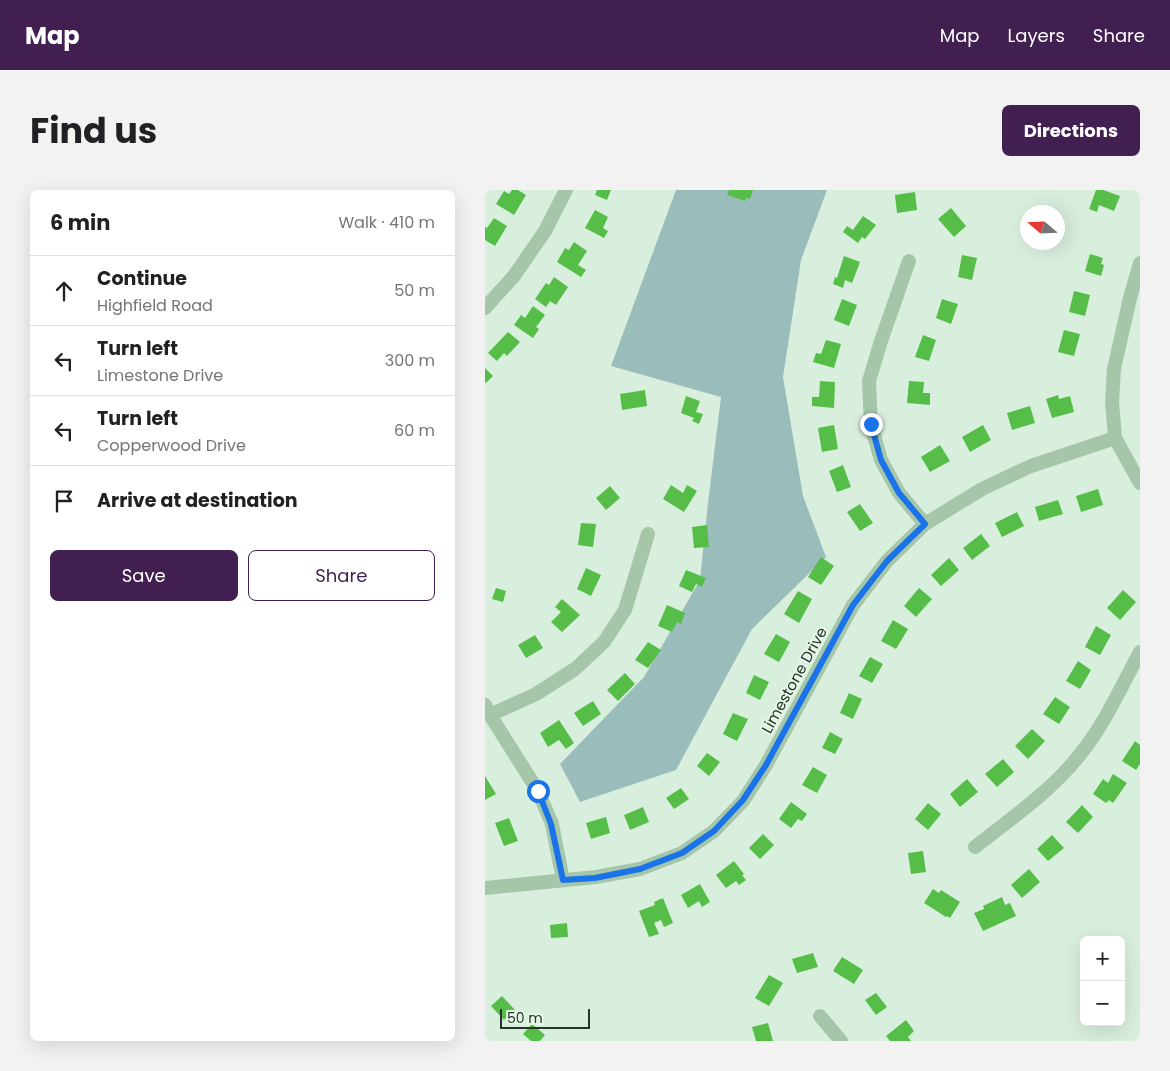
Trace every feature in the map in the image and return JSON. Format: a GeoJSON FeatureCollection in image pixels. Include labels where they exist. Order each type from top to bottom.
{"type":"FeatureCollection","features":[{"type":"Feature","properties":{"kind":"street"},"geometry":{"type":"LineString","coordinates":[[485,308],[514,276],[545,231],[566,190]]}},
{"type":"Feature","properties":{"kind":"street"},"geometry":{"type":"LineString","coordinates":[[909,261],[869,381],[871,424],[881,460],[899,493],[925,524]]}},
{"type":"Feature","properties":{"kind":"street"},"geometry":{"type":"LineString","coordinates":[[1140,263],[1135,299],[1114,369],[1113,402],[1115,438],[1140,483]]}},
{"type":"Feature","properties":{"kind":"street","name":"Limestone Drive"},"geometry":{"type":"LineString","coordinates":[[485,888],[595,878],[640,869],[682,853],[714,831],[743,800],[766,765],[853,605],[887,561],[925,524],[982,489],[1031,466],[1115,438]]}},
{"type":"Feature","properties":{"kind":"street"},"geometry":{"type":"LineString","coordinates":[[563,880],[551,824],[538,791],[487,710],[536,694],[575,669],[604,642],[625,610],[648,534]]}},
{"type":"Feature","properties":{"kind":"street"},"geometry":{"type":"LineString","coordinates":[[975,847],[1042,794],[1079,757],[1103,721],[1140,652]]}},
{"type":"Feature","properties":{"kind":"street"},"geometry":{"type":"LineString","coordinates":[[820,1016],[841,1041]]}},
{"type":"Feature","properties":{"kind":"shaded area"},"geometry":{"type":"Polygon","coordinates":[[[676,190],[827,190],[801,260],[783,377],[803,496],[826,557],[752,629],[676,770],[580,802],[560,764],[644,677],[700,580],[721,397],[611,366],[676,190]]]}},
{"type":"Feature","properties":{"kind":"building"},"geometry":{"type":"Polygon","coordinates":[[[512,190],[518,190],[526,195],[514,215],[496,204],[504,191],[509,194],[512,190]]]}},
{"type":"Feature","properties":{"kind":"building"},"geometry":{"type":"Polygon","coordinates":[[[597,190],[611,190],[607,200],[595,195],[597,190]]]}},
{"type":"Feature","properties":{"kind":"building"},"geometry":{"type":"Polygon","coordinates":[[[729,190],[753,190],[750,199],[746,198],[745,201],[727,195],[729,190]]]}},
{"type":"Feature","properties":{"kind":"building"},"geometry":{"type":"Polygon","coordinates":[[[1096,190],[1103,190],[1120,196],[1114,211],[1099,205],[1097,212],[1089,209],[1096,190]]]}},
{"type":"Feature","properties":{"kind":"building"},"geometry":{"type":"Polygon","coordinates":[[[915,192],[917,210],[897,213],[895,195],[915,192]]]}},
{"type":"Feature","properties":{"kind":"building"},"geometry":{"type":"Polygon","coordinates":[[[951,208],[966,226],[954,237],[938,219],[951,208]]]}},
{"type":"Feature","properties":{"kind":"building"},"geometry":{"type":"Polygon","coordinates":[[[595,210],[608,217],[603,228],[608,231],[604,238],[585,228],[595,210]]]}},
{"type":"Feature","properties":{"kind":"building"},"geometry":{"type":"Polygon","coordinates":[[[863,216],[876,225],[865,239],[862,237],[858,243],[843,232],[847,226],[853,230],[863,216]]]}},
{"type":"Feature","properties":{"kind":"building"},"geometry":{"type":"Polygon","coordinates":[[[494,218],[507,226],[495,246],[485,240],[485,227],[487,228],[494,218]]]}},
{"type":"Feature","properties":{"kind":"building"},"geometry":{"type":"Polygon","coordinates":[[[574,242],[587,251],[578,265],[586,270],[581,277],[557,262],[565,248],[569,250],[574,242]]]}},
{"type":"Feature","properties":{"kind":"building"},"geometry":{"type":"Polygon","coordinates":[[[1090,254],[1103,258],[1101,264],[1104,265],[1101,276],[1085,271],[1090,254]]]}},
{"type":"Feature","properties":{"kind":"building"},"geometry":{"type":"Polygon","coordinates":[[[962,255],[977,258],[972,280],[958,277],[962,255]]]}},
{"type":"Feature","properties":{"kind":"building"},"geometry":{"type":"Polygon","coordinates":[[[844,256],[860,262],[852,283],[845,280],[843,288],[833,284],[835,277],[837,278],[844,256]]]}},
{"type":"Feature","properties":{"kind":"building"},"geometry":{"type":"Polygon","coordinates":[[[554,277],[568,287],[556,305],[550,301],[546,307],[535,299],[546,283],[549,285],[554,277]]]}},
{"type":"Feature","properties":{"kind":"building"},"geometry":{"type":"Polygon","coordinates":[[[1074,291],[1090,295],[1085,316],[1069,312],[1074,291]]]}},
{"type":"Feature","properties":{"kind":"building"},"geometry":{"type":"Polygon","coordinates":[[[842,299],[857,305],[849,326],[834,320],[842,299]]]}},
{"type":"Feature","properties":{"kind":"building"},"geometry":{"type":"Polygon","coordinates":[[[942,299],[958,304],[951,324],[936,318],[942,299]]]}},
{"type":"Feature","properties":{"kind":"building"},"geometry":{"type":"Polygon","coordinates":[[[533,306],[545,315],[536,327],[539,329],[533,338],[514,325],[521,315],[525,318],[533,306]]]}},
{"type":"Feature","properties":{"kind":"building"},"geometry":{"type":"Polygon","coordinates":[[[1064,330],[1080,334],[1074,356],[1058,352],[1064,330]]]}},
{"type":"Feature","properties":{"kind":"building"},"geometry":{"type":"Polygon","coordinates":[[[508,332],[520,342],[507,356],[504,353],[497,361],[488,353],[508,332]]]}},
{"type":"Feature","properties":{"kind":"building"},"geometry":{"type":"Polygon","coordinates":[[[923,335],[936,340],[929,361],[915,357],[923,335]]]}},
{"type":"Feature","properties":{"kind":"building"},"geometry":{"type":"Polygon","coordinates":[[[826,340],[841,344],[834,368],[813,362],[816,353],[821,354],[826,340]]]}},
{"type":"Feature","properties":{"kind":"building"},"geometry":{"type":"Polygon","coordinates":[[[485,368],[493,376],[486,383],[485,382],[485,368]]]}},
{"type":"Feature","properties":{"kind":"building"},"geometry":{"type":"Polygon","coordinates":[[[820,381],[835,382],[834,408],[812,406],[812,397],[819,397],[820,381]]]}},
{"type":"Feature","properties":{"kind":"building"},"geometry":{"type":"Polygon","coordinates":[[[909,381],[924,382],[923,393],[930,393],[930,405],[907,403],[909,381]]]}},
{"type":"Feature","properties":{"kind":"building"},"geometry":{"type":"Polygon","coordinates":[[[645,390],[647,406],[622,410],[620,394],[645,390]]]}},
{"type":"Feature","properties":{"kind":"building"},"geometry":{"type":"Polygon","coordinates":[[[1058,395],[1059,399],[1070,396],[1074,412],[1052,418],[1046,399],[1058,395]]]}},
{"type":"Feature","properties":{"kind":"building"},"geometry":{"type":"Polygon","coordinates":[[[686,396],[700,401],[696,412],[703,414],[699,424],[692,421],[694,418],[681,413],[686,396]]]}},
{"type":"Feature","properties":{"kind":"building"},"geometry":{"type":"Polygon","coordinates":[[[1030,406],[1035,423],[1012,430],[1007,413],[1030,406]]]}},
{"type":"Feature","properties":{"kind":"building"},"geometry":{"type":"Polygon","coordinates":[[[834,425],[838,449],[822,452],[818,428],[834,425]]]}},
{"type":"Feature","properties":{"kind":"building"},"geometry":{"type":"Polygon","coordinates":[[[983,425],[991,440],[970,452],[962,437],[983,425]]]}},
{"type":"Feature","properties":{"kind":"building"},"geometry":{"type":"Polygon","coordinates":[[[940,445],[950,461],[930,472],[921,457],[940,445]]]}},
{"type":"Feature","properties":{"kind":"building"},"geometry":{"type":"Polygon","coordinates":[[[843,465],[851,487],[837,492],[829,471],[843,465]]]}},
{"type":"Feature","properties":{"kind":"building"},"geometry":{"type":"Polygon","coordinates":[[[671,485],[683,493],[687,485],[697,491],[684,512],[663,499],[671,485]]]}},
{"type":"Feature","properties":{"kind":"building"},"geometry":{"type":"Polygon","coordinates":[[[610,486],[620,498],[606,510],[596,498],[610,486]]]}},
{"type":"Feature","properties":{"kind":"building"},"geometry":{"type":"Polygon","coordinates":[[[1098,489],[1103,505],[1081,512],[1076,496],[1098,489]]]}},
{"type":"Feature","properties":{"kind":"building"},"geometry":{"type":"Polygon","coordinates":[[[1058,500],[1063,514],[1039,521],[1035,507],[1058,500]]]}},
{"type":"Feature","properties":{"kind":"building"},"geometry":{"type":"Polygon","coordinates":[[[860,504],[873,523],[860,531],[847,512],[860,504]]]}},
{"type":"Feature","properties":{"kind":"building"},"geometry":{"type":"Polygon","coordinates":[[[1017,512],[1024,526],[1002,537],[995,523],[1017,512]]]}},
{"type":"Feature","properties":{"kind":"building"},"geometry":{"type":"Polygon","coordinates":[[[581,523],[596,524],[593,547],[578,545],[581,523]]]}},
{"type":"Feature","properties":{"kind":"building"},"geometry":{"type":"Polygon","coordinates":[[[707,525],[709,547],[694,548],[692,527],[707,525]]]}},
{"type":"Feature","properties":{"kind":"building"},"geometry":{"type":"Polygon","coordinates":[[[981,534],[990,546],[972,560],[963,548],[981,534]]]}},
{"type":"Feature","properties":{"kind":"building"},"geometry":{"type":"Polygon","coordinates":[[[821,557],[834,566],[821,585],[808,577],[821,557]]]}},
{"type":"Feature","properties":{"kind":"building"},"geometry":{"type":"Polygon","coordinates":[[[949,558],[959,570],[941,586],[931,575],[949,558]]]}},
{"type":"Feature","properties":{"kind":"building"},"geometry":{"type":"Polygon","coordinates":[[[586,568],[601,575],[591,596],[577,589],[586,568]]]}},
{"type":"Feature","properties":{"kind":"building"},"geometry":{"type":"Polygon","coordinates":[[[686,570],[706,578],[702,587],[696,584],[692,592],[679,586],[686,570]]]}},
{"type":"Feature","properties":{"kind":"building"},"geometry":{"type":"Polygon","coordinates":[[[496,588],[506,591],[503,602],[492,599],[496,588]]]}},
{"type":"Feature","properties":{"kind":"building"},"geometry":{"type":"Polygon","coordinates":[[[919,588],[932,599],[916,617],[904,606],[919,588]]]}},
{"type":"Feature","properties":{"kind":"building"},"geometry":{"type":"Polygon","coordinates":[[[1123,590],[1136,602],[1120,620],[1107,608],[1123,590]]]}},
{"type":"Feature","properties":{"kind":"building"},"geometry":{"type":"Polygon","coordinates":[[[798,591],[812,599],[799,623],[784,614],[798,591]]]}},
{"type":"Feature","properties":{"kind":"building"},"geometry":{"type":"Polygon","coordinates":[[[562,599],[580,615],[562,632],[551,622],[561,612],[555,607],[562,599]]]}},
{"type":"Feature","properties":{"kind":"building"},"geometry":{"type":"Polygon","coordinates":[[[667,605],[685,613],[681,624],[677,622],[672,632],[658,626],[667,605]]]}},
{"type":"Feature","properties":{"kind":"building"},"geometry":{"type":"Polygon","coordinates":[[[893,620],[908,629],[896,649],[881,641],[893,620]]]}},
{"type":"Feature","properties":{"kind":"building"},"geometry":{"type":"Polygon","coordinates":[[[1096,626],[1111,635],[1100,655],[1085,647],[1096,626]]]}},
{"type":"Feature","properties":{"kind":"building"},"geometry":{"type":"Polygon","coordinates":[[[776,634],[790,642],[779,662],[764,654],[776,634]]]}},
{"type":"Feature","properties":{"kind":"building"},"geometry":{"type":"Polygon","coordinates":[[[535,635],[543,648],[526,658],[518,645],[535,635]]]}},
{"type":"Feature","properties":{"kind":"building"},"geometry":{"type":"Polygon","coordinates":[[[648,642],[661,650],[648,668],[635,660],[648,642]]]}},
{"type":"Feature","properties":{"kind":"building"},"geometry":{"type":"Polygon","coordinates":[[[870,657],[883,664],[872,683],[859,676],[870,657]]]}},
{"type":"Feature","properties":{"kind":"building"},"geometry":{"type":"Polygon","coordinates":[[[1078,661],[1091,670],[1080,689],[1066,681],[1078,661]]]}},
{"type":"Feature","properties":{"kind":"building"},"geometry":{"type":"Polygon","coordinates":[[[625,673],[635,684],[618,701],[607,690],[625,673]]]}},
{"type":"Feature","properties":{"kind":"building"},"geometry":{"type":"Polygon","coordinates":[[[754,675],[769,682],[760,700],[746,693],[754,675]]]}},
{"type":"Feature","properties":{"kind":"building"},"geometry":{"type":"Polygon","coordinates":[[[849,693],[862,699],[853,719],[840,713],[849,693]]]}},
{"type":"Feature","properties":{"kind":"building"},"geometry":{"type":"Polygon","coordinates":[[[1055,697],[1070,707],[1059,724],[1043,714],[1055,697]]]}},
{"type":"Feature","properties":{"kind":"building"},"geometry":{"type":"Polygon","coordinates":[[[593,701],[601,714],[583,726],[574,713],[593,701]]]}},
{"type":"Feature","properties":{"kind":"building"},"geometry":{"type":"Polygon","coordinates":[[[733,713],[748,719],[737,741],[723,734],[733,713]]]}},
{"type":"Feature","properties":{"kind":"building"},"geometry":{"type":"Polygon","coordinates":[[[559,720],[574,743],[566,749],[559,740],[548,747],[540,733],[559,720]]]}},
{"type":"Feature","properties":{"kind":"building"},"geometry":{"type":"Polygon","coordinates":[[[1032,729],[1045,741],[1028,759],[1015,746],[1032,729]]]}},
{"type":"Feature","properties":{"kind":"building"},"geometry":{"type":"Polygon","coordinates":[[[830,732],[843,739],[835,754],[822,748],[830,732]]]}},
{"type":"Feature","properties":{"kind":"building"},"geometry":{"type":"Polygon","coordinates":[[[1135,741],[1140,745],[1140,764],[1136,770],[1122,761],[1135,741]]]}},
{"type":"Feature","properties":{"kind":"building"},"geometry":{"type":"Polygon","coordinates":[[[707,753],[720,762],[709,776],[697,766],[707,753]]]}},
{"type":"Feature","properties":{"kind":"building"},"geometry":{"type":"Polygon","coordinates":[[[1003,759],[1014,772],[997,787],[985,774],[1003,759]]]}},
{"type":"Feature","properties":{"kind":"building"},"geometry":{"type":"Polygon","coordinates":[[[813,767],[827,775],[817,793],[802,785],[813,767]]]}},
{"type":"Feature","properties":{"kind":"building"},"geometry":{"type":"Polygon","coordinates":[[[1113,774],[1127,783],[1113,803],[1109,800],[1106,803],[1093,794],[1103,779],[1108,783],[1113,774]]]}},
{"type":"Feature","properties":{"kind":"building"},"geometry":{"type":"Polygon","coordinates":[[[485,776],[496,794],[485,800],[485,776]]]}},
{"type":"Feature","properties":{"kind":"building"},"geometry":{"type":"Polygon","coordinates":[[[967,779],[978,792],[960,807],[950,794],[967,779]]]}},
{"type":"Feature","properties":{"kind":"building"},"geometry":{"type":"Polygon","coordinates":[[[681,788],[689,799],[674,809],[666,798],[681,788]]]}},
{"type":"Feature","properties":{"kind":"building"},"geometry":{"type":"Polygon","coordinates":[[[791,802],[807,814],[802,821],[798,819],[791,828],[779,819],[791,802]]]}},
{"type":"Feature","properties":{"kind":"building"},"geometry":{"type":"Polygon","coordinates":[[[928,803],[941,814],[928,830],[915,819],[928,803]]]}},
{"type":"Feature","properties":{"kind":"building"},"geometry":{"type":"Polygon","coordinates":[[[1082,805],[1093,817],[1078,833],[1066,822],[1082,805]]]}},
{"type":"Feature","properties":{"kind":"building"},"geometry":{"type":"Polygon","coordinates":[[[643,807],[649,822],[630,830],[624,815],[643,807]]]}},
{"type":"Feature","properties":{"kind":"building"},"geometry":{"type":"Polygon","coordinates":[[[606,817],[610,833],[591,839],[586,823],[606,817]]]}},
{"type":"Feature","properties":{"kind":"building"},"geometry":{"type":"Polygon","coordinates":[[[509,818],[518,841],[504,846],[495,823],[509,818]]]}},
{"type":"Feature","properties":{"kind":"building"},"geometry":{"type":"Polygon","coordinates":[[[763,834],[774,845],[760,859],[749,848],[763,834]]]}},
{"type":"Feature","properties":{"kind":"building"},"geometry":{"type":"Polygon","coordinates":[[[1052,835],[1064,848],[1048,861],[1037,849],[1052,835]]]}},
{"type":"Feature","properties":{"kind":"building"},"geometry":{"type":"Polygon","coordinates":[[[923,851],[926,872],[911,874],[908,853],[923,851]]]}},
{"type":"Feature","properties":{"kind":"building"},"geometry":{"type":"Polygon","coordinates":[[[734,861],[744,874],[742,875],[746,880],[739,885],[736,881],[726,888],[716,875],[734,861]]]}},
{"type":"Feature","properties":{"kind":"building"},"geometry":{"type":"Polygon","coordinates":[[[1029,869],[1040,882],[1022,898],[1011,885],[1029,869]]]}},
{"type":"Feature","properties":{"kind":"building"},"geometry":{"type":"Polygon","coordinates":[[[700,884],[710,902],[702,907],[699,901],[688,908],[681,895],[700,884]]]}},
{"type":"Feature","properties":{"kind":"building"},"geometry":{"type":"Polygon","coordinates":[[[933,889],[939,893],[941,890],[960,902],[950,918],[924,903],[933,889]]]}},
{"type":"Feature","properties":{"kind":"building"},"geometry":{"type":"Polygon","coordinates":[[[1002,897],[1005,905],[1010,903],[1016,916],[983,931],[974,913],[984,909],[983,906],[1002,897]]]}},
{"type":"Feature","properties":{"kind":"building"},"geometry":{"type":"Polygon","coordinates":[[[663,898],[673,923],[664,927],[661,920],[654,923],[659,934],[649,937],[639,911],[655,905],[654,902],[663,898]]]}},
{"type":"Feature","properties":{"kind":"building"},"geometry":{"type":"Polygon","coordinates":[[[567,923],[568,937],[551,938],[550,925],[567,923]]]}},
{"type":"Feature","properties":{"kind":"building"},"geometry":{"type":"Polygon","coordinates":[[[813,953],[818,967],[797,973],[792,959],[813,953]]]}},
{"type":"Feature","properties":{"kind":"building"},"geometry":{"type":"Polygon","coordinates":[[[842,957],[863,970],[854,984],[833,971],[842,957]]]}},
{"type":"Feature","properties":{"kind":"building"},"geometry":{"type":"Polygon","coordinates":[[[769,975],[783,983],[769,1006],[755,998],[769,975]]]}},
{"type":"Feature","properties":{"kind":"building"},"geometry":{"type":"Polygon","coordinates":[[[876,993],[887,1007],[876,1015],[865,1000],[876,993]]]}},
{"type":"Feature","properties":{"kind":"building"},"geometry":{"type":"Polygon","coordinates":[[[502,996],[515,1010],[504,1020],[491,1006],[502,996]]]}},
{"type":"Feature","properties":{"kind":"building"},"geometry":{"type":"Polygon","coordinates":[[[906,1020],[914,1031],[908,1037],[911,1041],[890,1041],[886,1036],[906,1020]]]}},
{"type":"Feature","properties":{"kind":"building"},"geometry":{"type":"Polygon","coordinates":[[[768,1023],[773,1041],[756,1041],[752,1027],[768,1023]]]}},
{"type":"Feature","properties":{"kind":"building"},"geometry":{"type":"Polygon","coordinates":[[[532,1024],[545,1035],[540,1041],[531,1041],[523,1034],[532,1024]]]}},
{"type":"Feature","properties":{"kind":"route"},"geometry":{"type":"LineString","coordinates":[[538,791],[551,824],[563,880],[595,878],[640,869],[682,853],[714,831],[743,800],[766,765],[853,605],[887,561],[925,524],[899,493],[881,460],[871,424]]}}]}
